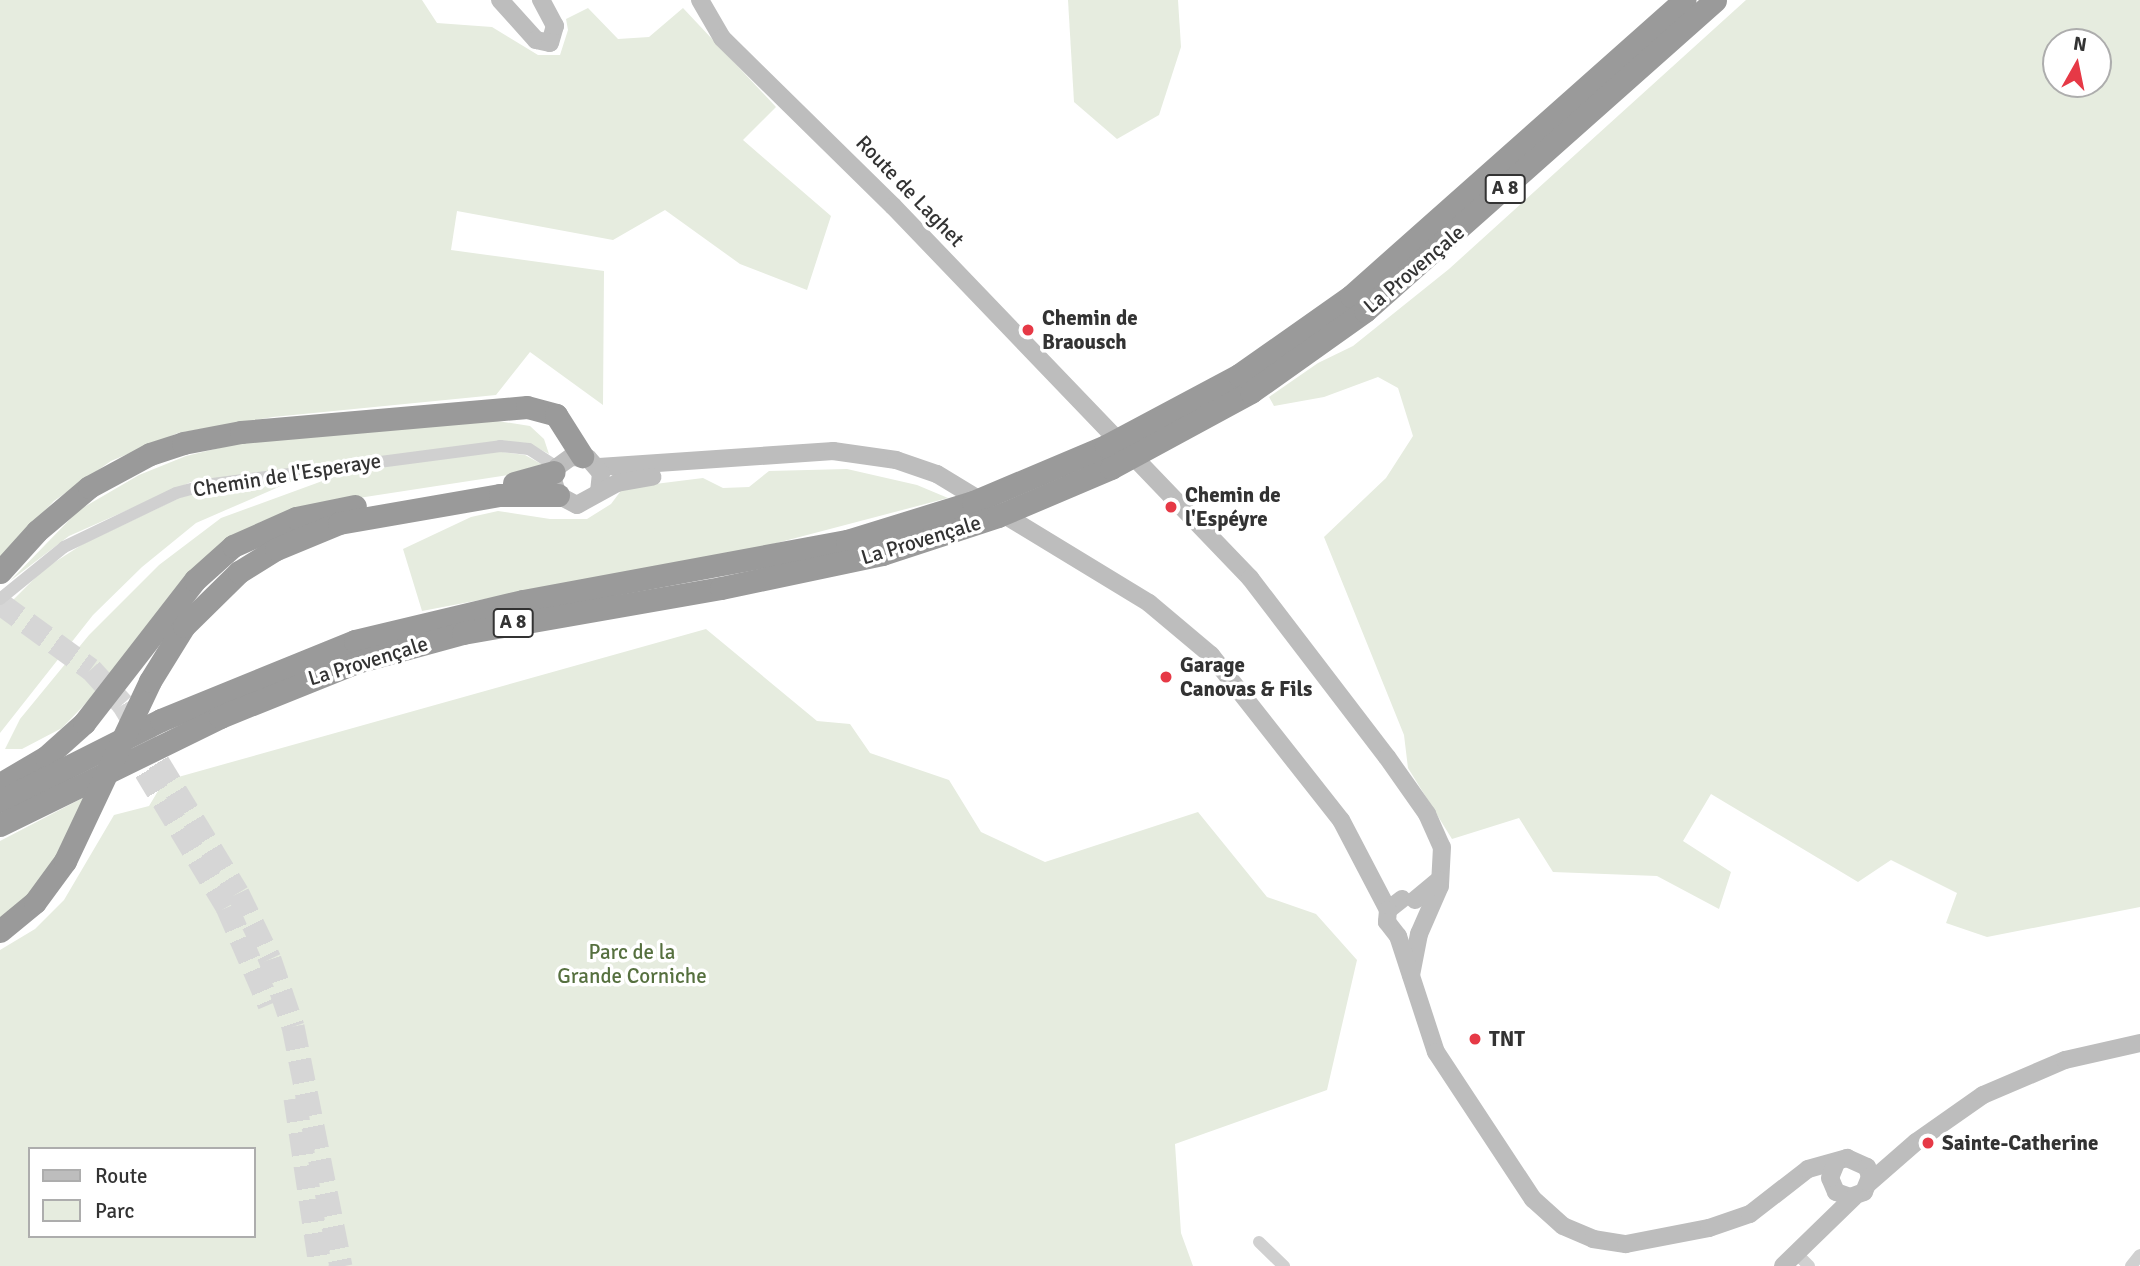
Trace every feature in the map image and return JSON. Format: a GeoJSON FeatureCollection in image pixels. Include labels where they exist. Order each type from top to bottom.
{"type":"FeatureCollection","features":[{"type":"Feature","properties":{"kind":"highway","name":"La Provençale"},"geometry":{"type":"LineString","coordinates":[[0,801],[161,720],[269,673],[390,632],[523,601],[846,541],[937,514],[1058,469],[1282,359],[1351,296],[1429,231],[1684,0]]}},
{"type":"Feature","properties":{"kind":"highway","name":"La Provençale"},"geometry":{"type":"LineString","coordinates":[[0,825],[159,745],[293,685],[422,644],[882,554],[998,516],[1111,468],[1211,416],[1282,359],[1445,243],[1715,0]]}},
{"type":"Feature","properties":{"kind":"highway"},"geometry":{"type":"LineString","coordinates":[[0,572],[37,531],[89,487],[150,454],[183,443],[241,432],[513,407],[553,434],[568,470]]}},
{"type":"Feature","properties":{"kind":"highway"},"geometry":{"type":"LineString","coordinates":[[0,784],[46,757],[84,723],[195,580],[244,539],[321,511],[528,481],[568,470]]}},
{"type":"Feature","properties":{"kind":"highway"},"geometry":{"type":"LineString","coordinates":[[0,931],[35,902],[65,861],[150,681],[184,626],[239,572],[276,549],[339,523],[500,495],[568,470]]}},
{"type":"Feature","properties":{"kind":"main road"},"geometry":{"type":"LineString","coordinates":[[500,0],[536,40],[551,43],[555,26],[541,0]]}},
{"type":"Feature","properties":{"kind":"main road","name":"Route de Laghet"},"geometry":{"type":"LineString","coordinates":[[699,0],[722,38],[893,206],[1250,578],[1387,757],[1438,832],[1442,847],[1441,877],[1408,906]]}},
{"type":"Feature","properties":{"kind":"main road"},"geometry":{"type":"LineString","coordinates":[[568,470],[833,451],[911,464],[957,487],[1125,588],[1199,643],[1247,696],[1332,807],[1371,874],[1408,906],[1419,933],[1411,975]]}},
{"type":"Feature","properties":{"kind":"main road"},"geometry":{"type":"LineString","coordinates":[[568,470],[577,505],[599,492],[632,480],[812,461],[873,466],[957,487]]}},
{"type":"Feature","properties":{"kind":"main road"},"geometry":{"type":"LineString","coordinates":[[568,470],[599,492]]}},
{"type":"Feature","properties":{"kind":"main road"},"geometry":{"type":"LineString","coordinates":[[1408,906],[1387,922],[1398,936],[1424,1025],[1467,1102],[1533,1199],[1578,1234],[1609,1243],[1642,1244],[1709,1228],[1750,1214],[1798,1175],[1834,1178],[1854,1196]]}},
{"type":"Feature","properties":{"kind":"main road"},"geometry":{"type":"LineString","coordinates":[[1398,936],[1419,933]]}},
{"type":"Feature","properties":{"kind":"main road"},"geometry":{"type":"LineString","coordinates":[[1796,1262],[1830,1220],[1854,1196],[1949,1118],[2001,1086],[2065,1059],[2140,1043]]}},
{"type":"Feature","properties":{"kind":"main road"},"geometry":{"type":"LineString","coordinates":[[1830,1220],[1834,1178],[1847,1158],[1863,1163],[1902,1155]]}},
{"type":"Feature","properties":{"kind":"main road"},"geometry":{"type":"LineString","coordinates":[[1863,1163],[1869,1183]]}},
{"type":"Feature","properties":{"kind":"street","name":"Chemin de l'Esperaye"},"geometry":{"type":"LineString","coordinates":[[0,599],[64,547],[176,493],[205,485],[500,446],[529,449],[568,470]]}},
{"type":"Feature","properties":{"kind":"street"},"geometry":{"type":"LineString","coordinates":[[1259,1242],[1284,1266]]}},
{"type":"Feature","properties":{"kind":"street"},"geometry":{"type":"LineString","coordinates":[[2131,1266],[2140,1255]]}},
{"type":"Feature","properties":{"kind":"green space"},"geometry":{"type":"Polygon","coordinates":[[[0,0],[422,0],[437,23],[492,27],[538,55],[560,55],[568,30],[566,19],[588,8],[618,39],[649,37],[683,8],[776,107],[743,140],[831,216],[807,290],[740,264],[665,210],[613,240],[457,211],[451,250],[604,271],[603,405],[530,352],[496,395],[273,417],[178,433],[111,461],[54,501],[0,558],[0,0]]]}},
{"type":"Feature","properties":{"kind":"green space"},"geometry":{"type":"Polygon","coordinates":[[[1068,0],[1178,0],[1181,47],[1159,115],[1117,139],[1074,102],[1068,0]]]}},
{"type":"Feature","properties":{"kind":"green space"},"geometry":{"type":"Polygon","coordinates":[[[1746,0],[2140,0],[2140,907],[1987,937],[1946,923],[1957,893],[1891,860],[1858,882],[1711,794],[1683,841],[1731,872],[1719,909],[1657,876],[1553,872],[1519,818],[1452,839],[1408,768],[1404,735],[1324,537],[1386,478],[1413,436],[1398,388],[1378,377],[1324,397],[1274,406],[1269,397],[1318,363],[1353,346],[1449,269],[1746,0]]]}},
{"type":"Feature","properties":{"kind":"green space"},"geometry":{"type":"Polygon","coordinates":[[[491,420],[530,426],[544,439],[549,454],[528,443],[492,442],[191,482],[69,536],[10,581],[79,510],[139,475],[186,456],[236,444],[491,420]]]}},
{"type":"Feature","properties":{"kind":"green space"},"geometry":{"type":"Polygon","coordinates":[[[495,451],[525,455],[543,465],[528,472],[352,499],[260,522],[62,728],[22,749],[5,749],[20,719],[89,635],[159,565],[221,518],[347,472],[495,451]]]}},
{"type":"Feature","properties":{"kind":"green space"},"geometry":{"type":"Polygon","coordinates":[[[847,469],[917,485],[948,498],[769,545],[422,611],[403,549],[471,517],[498,511],[550,519],[587,519],[611,504],[623,488],[703,478],[723,488],[749,487],[769,471],[847,469]]]}},
{"type":"Feature","properties":{"kind":"green space"},"geometry":{"type":"Polygon","coordinates":[[[304,476],[196,523],[142,567],[93,615],[0,733],[0,613],[44,569],[83,544],[179,498],[204,490],[304,476]]]}},
{"type":"Feature","properties":{"kind":"green space","name":"Parc de la Grande Corniche"},"geometry":{"type":"Polygon","coordinates":[[[706,629],[817,721],[850,724],[870,753],[949,780],[981,832],[1045,862],[1198,812],[1267,897],[1316,914],[1357,960],[1327,1090],[1175,1144],[1181,1233],[1193,1266],[0,1266],[0,950],[35,929],[64,900],[114,815],[149,806],[164,781],[706,629]]]}},
{"type":"Feature","properties":{"kind":"green space"},"geometry":{"type":"Polygon","coordinates":[[[94,792],[69,845],[31,892],[0,921],[0,841],[94,792]]]}},
{"type":"Feature","properties":{"kind":"tunnel"},"geometry":{"type":"LineString","coordinates":[[0,603],[91,669],[123,704],[238,893],[270,959],[293,1026],[341,1266]]}},
{"type":"Feature","properties":{"kind":"tunnel"},"geometry":{"type":"LineString","coordinates":[[128,742],[227,907],[269,1004]]}},
{"type":"Feature","properties":{"kind":"tunnel"},"geometry":{"type":"LineString","coordinates":[[295,1098],[320,1266]]}},
{"type":"Feature","properties":{"kind":"place","name":"Chemin de Braousch"},"geometry":{"type":"Point","coordinates":[1028,330]}},
{"type":"Feature","properties":{"kind":"place","name":"Chemin de l'Espéyre"},"geometry":{"type":"Point","coordinates":[1171,507]}},
{"type":"Feature","properties":{"kind":"place","name":"Garage Canovas & Fils"},"geometry":{"type":"Point","coordinates":[1166,677]}},
{"type":"Feature","properties":{"kind":"place","name":"TNT"},"geometry":{"type":"Point","coordinates":[1475,1039]}},
{"type":"Feature","properties":{"kind":"place","name":"Sainte-Catherine"},"geometry":{"type":"Point","coordinates":[1928,1143]}}]}
